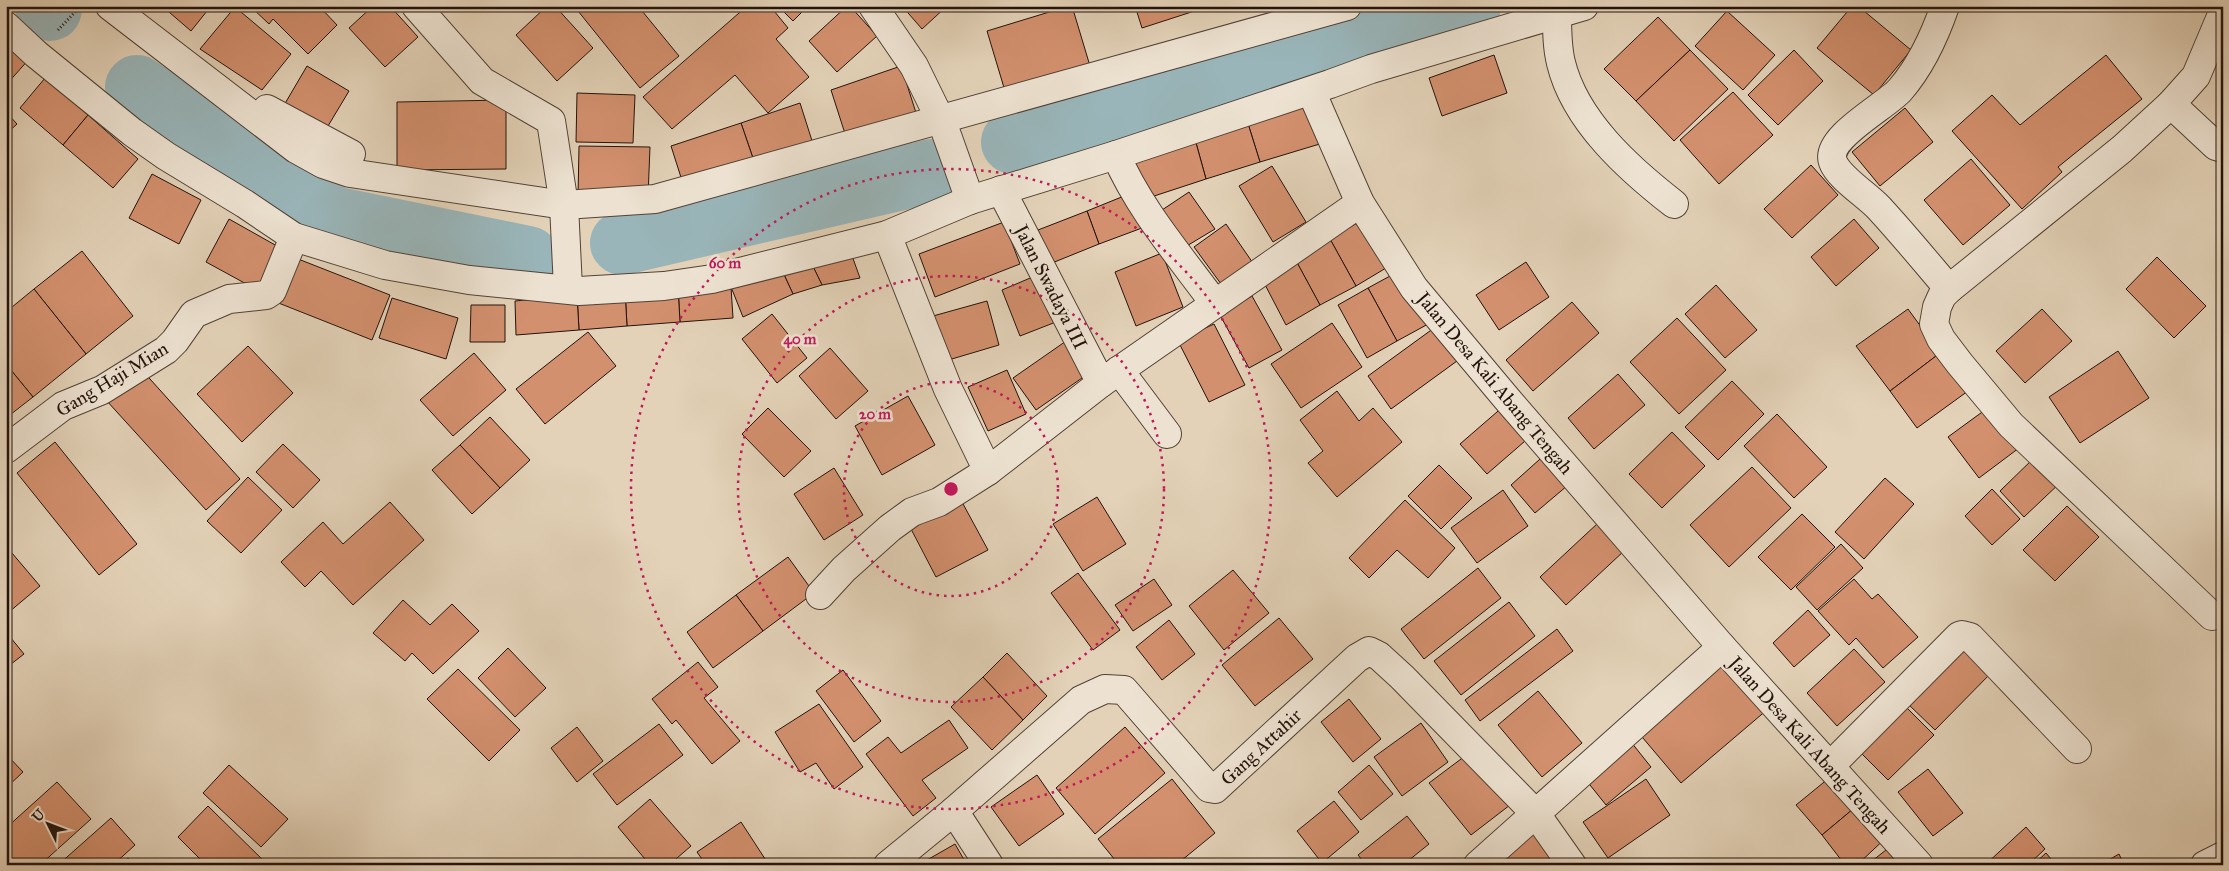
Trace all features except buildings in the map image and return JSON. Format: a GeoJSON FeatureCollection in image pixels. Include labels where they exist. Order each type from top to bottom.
{"type":"FeatureCollection","features":[{"type":"Feature","properties":{"kind":"street"},"geometry":{"type":"LineString","coordinates":[[110,6],[296,149],[323,164],[350,173],[564,216],[655,200],[942,123],[1347,6]]}},
{"type":"Feature","properties":{"kind":"street"},"geometry":{"type":"LineString","coordinates":[[132,6],[271,112],[351,154]]}},
{"type":"Feature","properties":{"kind":"street"},"geometry":{"type":"LineString","coordinates":[[416,6],[482,81],[551,121],[564,216],[568,282]]}},
{"type":"Feature","properties":{"kind":"street"},"geometry":{"type":"LineString","coordinates":[[873,6],[914,66],[942,123],[970,200]]}},
{"type":"Feature","properties":{"kind":"street"},"geometry":{"type":"LineString","coordinates":[[6,26],[36,54],[132,132],[294,237],[385,265],[469,280],[568,282],[579,291],[664,286],[712,279],[887,235],[970,200],[1116,155],[1321,87],[1371,68],[1584,6]]}},
{"type":"Feature","properties":{"kind":"street"},"geometry":{"type":"LineString","coordinates":[[1945,6],[1916,68],[1899,91],[1847,132],[1834,147],[1832,155],[1837,169],[1878,208],[1949,289]]}},
{"type":"Feature","properties":{"kind":"street"},"geometry":{"type":"LineString","coordinates":[[2212,616],[2011,425],[1969,376],[1941,339],[1934,324],[1937,307],[1942,296],[1949,289],[2122,149],[2172,104],[2196,76],[2223,12]]}},
{"type":"Feature","properties":{"kind":"street"},"geometry":{"type":"LineString","coordinates":[[1557,13],[1561,63],[1571,87],[1586,114],[1607,143],[1633,171],[1674,204]]}},
{"type":"Feature","properties":{"kind":"street","name":"Jalan Desa Kali Abang Tengah"},"geometry":{"type":"LineString","coordinates":[[1321,87],[1360,203],[1414,288],[1506,399],[1722,647],[1918,865]]}},
{"type":"Feature","properties":{"kind":"street"},"geometry":{"type":"LineString","coordinates":[[2172,104],[2216,146],[2223,148]]}},
{"type":"Feature","properties":{"kind":"street"},"geometry":{"type":"LineString","coordinates":[[1116,155],[1125,177],[1144,207],[1215,304]]}},
{"type":"Feature","properties":{"kind":"street","name":"Jalan Swadaya III"},"geometry":{"type":"LineString","coordinates":[[1001,190],[1110,377],[1167,434]]}},
{"type":"Feature","properties":{"kind":"street"},"geometry":{"type":"LineString","coordinates":[[820,595],[844,569],[890,528],[912,512],[939,502],[988,471],[1110,377],[1360,203]]}},
{"type":"Feature","properties":{"kind":"street"},"geometry":{"type":"LineString","coordinates":[[887,235],[948,389],[988,471]]}},
{"type":"Feature","properties":{"kind":"street","name":"Gang Haji Mian"},"geometry":{"type":"LineString","coordinates":[[6,449],[63,406],[102,390],[166,350],[175,341],[194,314],[229,299],[257,296],[272,291],[294,237]]}},
{"type":"Feature","properties":{"kind":"street"},"geometry":{"type":"LineString","coordinates":[[1830,766],[1962,635],[1970,637],[2077,749]]}},
{"type":"Feature","properties":{"kind":"street","name":"Jalan Desa Kali Abang Tengah"},"geometry":{"type":"LineString","coordinates":[[1478,865],[1722,647]]}},
{"type":"Feature","properties":{"kind":"street","name":"Gang Attahir"},"geometry":{"type":"LineString","coordinates":[[888,865],[954,812],[1081,700],[1106,689],[1124,690],[1209,788],[1215,789],[1357,658],[1369,651],[1379,656],[1402,677],[1536,814]]}},
{"type":"Feature","properties":{"kind":"street"},"geometry":{"type":"LineString","coordinates":[[954,812],[989,865]]}},
{"type":"Feature","properties":{"kind":"street"},"geometry":{"type":"LineString","coordinates":[[1536,814],[1572,865]]}},
{"type":"Feature","properties":{"kind":"street"},"geometry":{"type":"LineString","coordinates":[[2205,865],[2223,856]]}},
{"type":"Feature","properties":{"kind":"path"},"geometry":{"type":"LineString","coordinates":[[53,34],[82,6]]}},
{"type":"Feature","properties":{"kind":"waterway"},"geometry":{"type":"LineString","coordinates":[[47,6],[50,9]]}},
{"type":"Feature","properties":{"kind":"waterway"},"geometry":{"type":"LineString","coordinates":[[1013,142],[1469,6]]}},
{"type":"Feature","properties":{"kind":"waterway"},"geometry":{"type":"LineString","coordinates":[[137,87],[333,218],[528,258]]}},
{"type":"Feature","properties":{"kind":"waterway"},"geometry":{"type":"LineString","coordinates":[[622,243],[932,171]]}}]}
